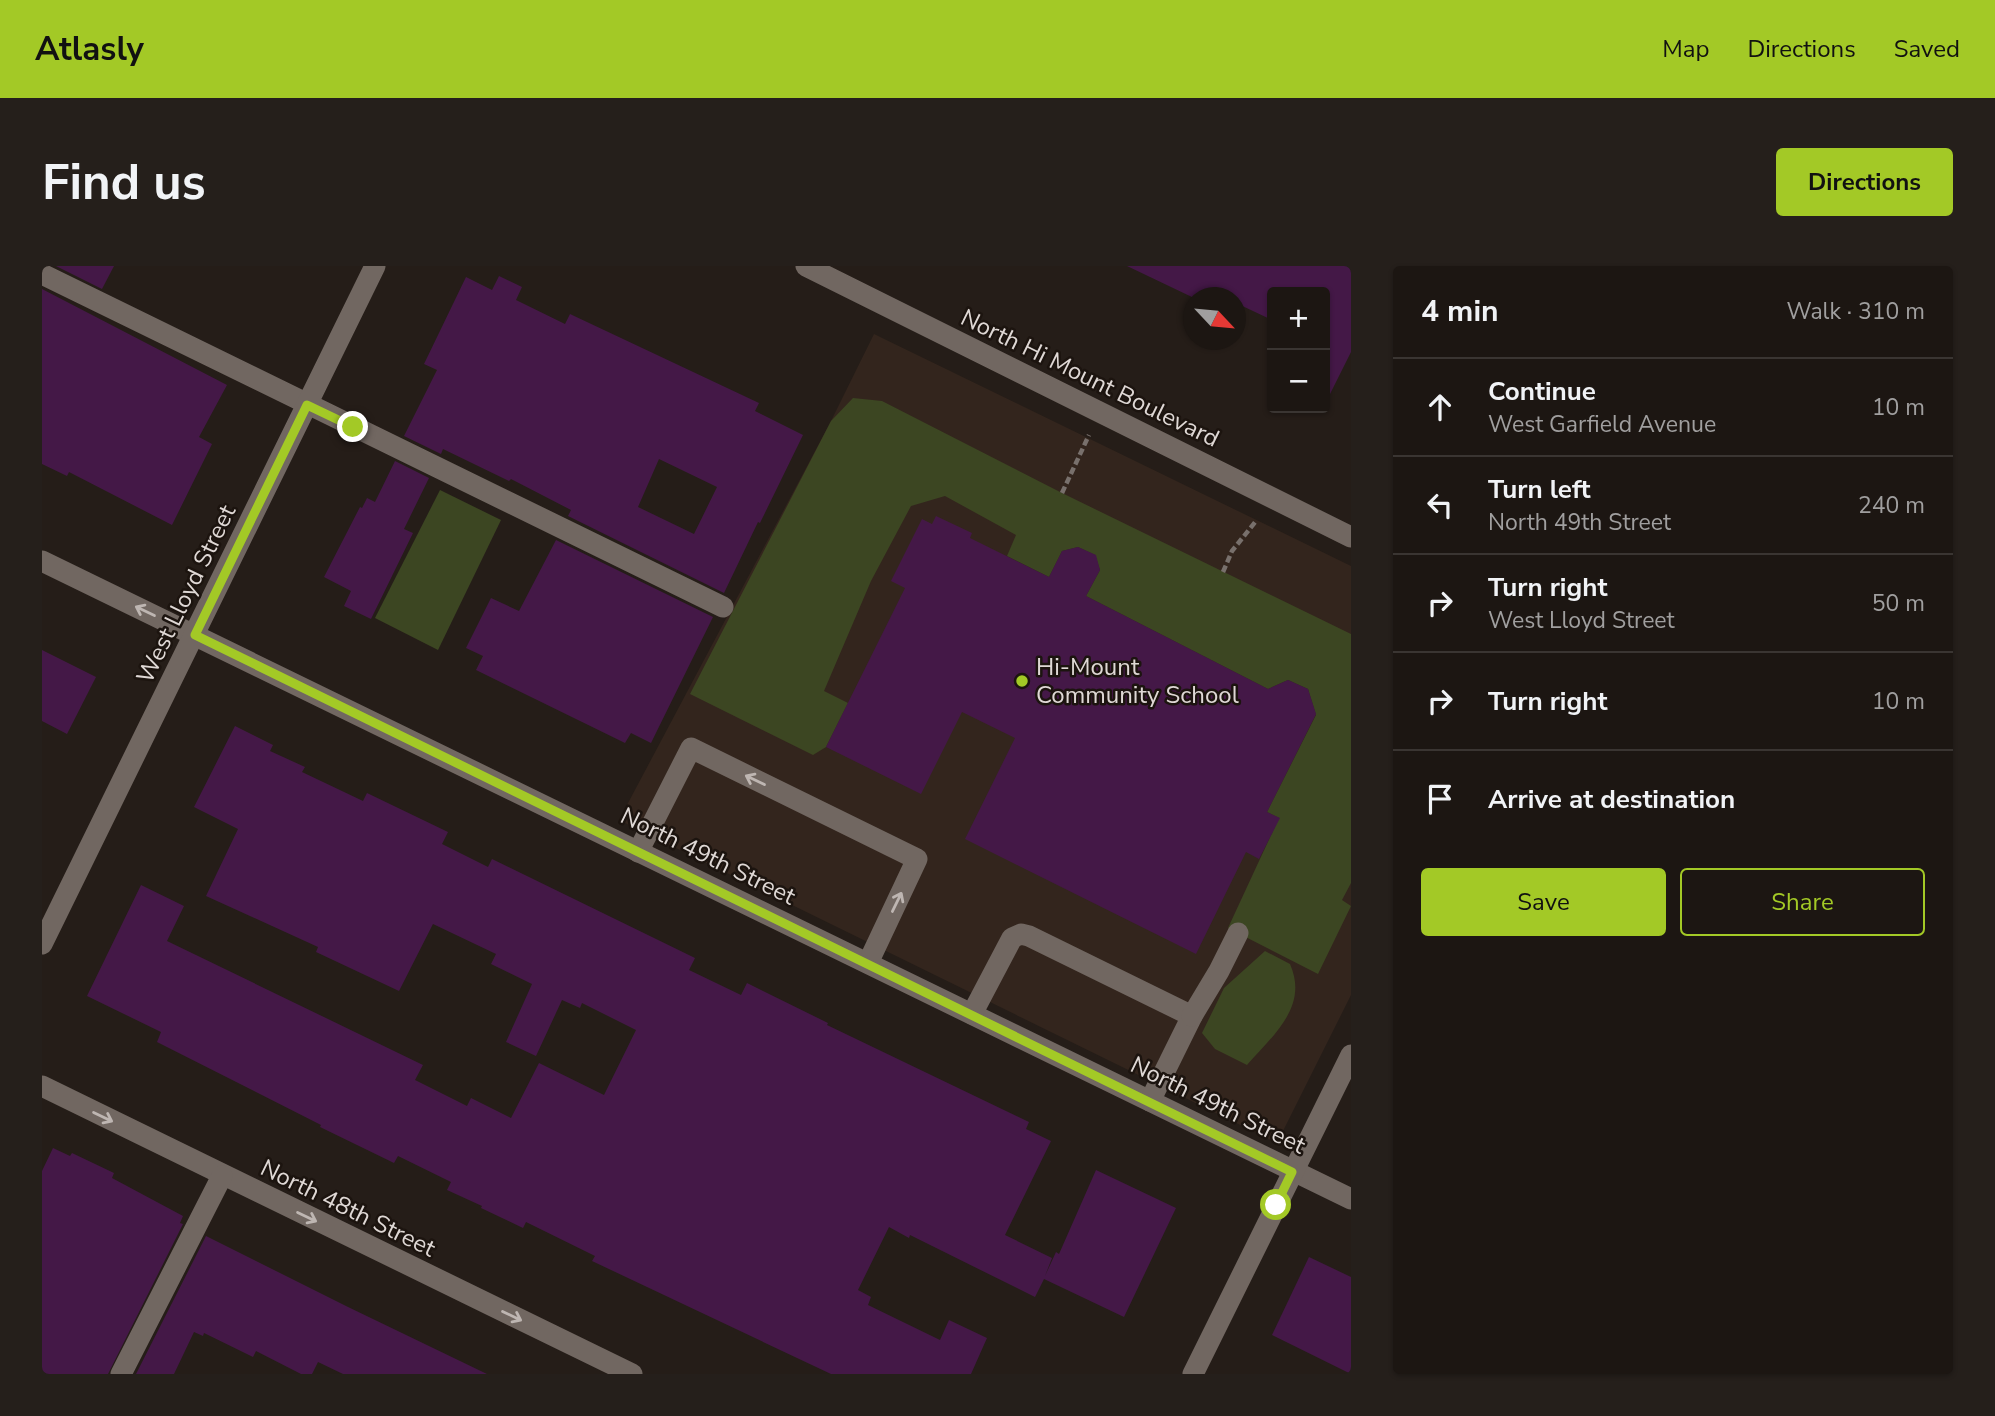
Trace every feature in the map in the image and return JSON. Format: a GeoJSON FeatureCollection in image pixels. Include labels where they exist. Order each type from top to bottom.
{"type":"FeatureCollection","features":[{"type":"Feature","properties":{"kind":"street","name":"West Lloyd Street"},"geometry":{"type":"LineString","coordinates":[[42,944],[375,266]]}},
{"type":"Feature","properties":{"kind":"street","name":"North Hi Mount Boulevard"},"geometry":{"type":"LineString","coordinates":[[806,266],[1351,537]]}},
{"type":"Feature","properties":{"kind":"street"},"geometry":{"type":"LineString","coordinates":[[42,274],[723,607]]}},
{"type":"Feature","properties":{"kind":"street","name":"North 49th Street"},"geometry":{"type":"LineString","coordinates":[[42,561],[1351,1199]]}},
{"type":"Feature","properties":{"kind":"street"},"geometry":{"type":"LineString","coordinates":[[638,852],[691,748],[917,859],[868,963]]}},
{"type":"Feature","properties":{"kind":"street"},"geometry":{"type":"LineString","coordinates":[[1150,1101],[1192,1016],[1238,933]]}},
{"type":"Feature","properties":{"kind":"street"},"geometry":{"type":"LineString","coordinates":[[972,1014],[1012,938],[1021,934],[1192,1016]]}},
{"type":"Feature","properties":{"kind":"street"},"geometry":{"type":"LineString","coordinates":[[1193,1374],[1351,1055]]}},
{"type":"Feature","properties":{"kind":"street","name":"North 48th Street"},"geometry":{"type":"LineString","coordinates":[[42,1086],[632,1374]]}},
{"type":"Feature","properties":{"kind":"street"},"geometry":{"type":"LineString","coordinates":[[121,1374],[222,1176]]}},
{"type":"Feature","properties":{"kind":"path"},"geometry":{"type":"LineString","coordinates":[[1062,493],[1100,412]]}},
{"type":"Feature","properties":{"kind":"path"},"geometry":{"type":"LineString","coordinates":[[1223,572],[1232,551],[1274,499]]}},
{"type":"Feature","properties":{"kind":"shaded area","name":"Hi-Mount Community School"},"geometry":{"type":"Polygon","coordinates":[[[874,334],[1351,566],[1351,995],[1277,1143],[619,820],[831,421],[874,334]]]}},
{"type":"Feature","properties":{"kind":"green space"},"geometry":{"type":"Polygon","coordinates":[[[853,398],[882,401],[1062,493],[1351,634],[1351,883],[1342,900],[1351,906],[1318,974],[1228,928],[1279,818],[1267,812],[1316,715],[1308,689],[1288,680],[1268,689],[1086,596],[1100,570],[1095,555],[1078,547],[1062,551],[1049,577],[1007,556],[1016,535],[945,496],[911,506],[871,581],[824,691],[848,703],[826,747],[813,755],[690,694],[831,421],[853,398]]]}},
{"type":"Feature","properties":{"kind":"green space"},"geometry":{"type":"Polygon","coordinates":[[[440,490],[501,520],[438,650],[375,618],[440,490]]]}},
{"type":"Feature","properties":{"kind":"green space"},"geometry":{"type":"Polygon","coordinates":[[[1265,951],[1290,964],[1295,979],[1295,994],[1292,1007],[1277,1031],[1247,1065],[1215,1049],[1202,1033],[1224,988],[1265,951]]]}},
{"type":"Feature","properties":{"kind":"building"},"geometry":{"type":"Polygon","coordinates":[[[56,266],[114,266],[102,289],[56,266]]]}},
{"type":"Feature","properties":{"kind":"building"},"geometry":{"type":"Polygon","coordinates":[[[1127,266],[1351,266],[1351,352],[1330,394],[1330,287],[1267,287],[1267,318],[1246,308],[1246,287],[1183,287],[1183,293],[1127,266]]]}},
{"type":"Feature","properties":{"kind":"building"},"geometry":{"type":"Polygon","coordinates":[[[499,276],[522,287],[516,300],[565,324],[570,314],[759,403],[755,411],[803,435],[724,593],[568,516],[571,510],[511,479],[509,481],[443,449],[441,454],[404,436],[437,370],[424,364],[466,277],[492,290],[499,276]],[[659,459],[638,507],[694,534],[717,487],[659,459]]]}},
{"type":"Feature","properties":{"kind":"building"},"geometry":{"type":"Polygon","coordinates":[[[42,289],[227,385],[199,437],[212,444],[172,525],[69,472],[67,476],[42,464],[42,289]]]}},
{"type":"Feature","properties":{"kind":"building"},"geometry":{"type":"Polygon","coordinates":[[[395,461],[429,478],[404,529],[413,533],[371,619],[344,606],[351,591],[324,577],[360,507],[362,508],[367,498],[375,502],[395,461]]]}},
{"type":"Feature","properties":{"kind":"building"},"geometry":{"type":"Polygon","coordinates":[[[936,516],[972,533],[970,538],[1049,577],[1062,551],[1078,547],[1096,555],[1100,570],[1086,596],[1268,689],[1288,680],[1308,689],[1316,714],[1267,812],[1280,818],[1259,859],[1246,852],[1196,954],[965,839],[1015,738],[962,712],[921,794],[826,747],[905,588],[891,581],[922,519],[932,524],[936,516]]]}},
{"type":"Feature","properties":{"kind":"building"},"geometry":{"type":"Polygon","coordinates":[[[556,540],[713,617],[651,743],[631,733],[625,743],[476,670],[483,656],[466,648],[491,598],[519,611],[556,540]]]}},
{"type":"Feature","properties":{"kind":"building"},"geometry":{"type":"Polygon","coordinates":[[[42,650],[96,677],[67,734],[42,721],[42,650]]]}},
{"type":"Feature","properties":{"kind":"building"},"geometry":{"type":"Polygon","coordinates":[[[235,726],[273,745],[270,751],[305,767],[302,772],[363,801],[367,793],[448,832],[442,844],[488,867],[492,859],[695,958],[689,970],[741,995],[747,983],[828,1023],[827,1025],[1029,1122],[1026,1129],[1051,1141],[1005,1235],[1052,1258],[1045,1276],[1056,1252],[1059,1254],[1096,1170],[1176,1208],[1124,1317],[1044,1279],[1035,1297],[889,1227],[858,1290],[871,1297],[868,1305],[940,1340],[949,1320],[987,1338],[971,1374],[831,1374],[592,1261],[595,1256],[526,1222],[523,1228],[481,1208],[482,1206],[447,1190],[451,1182],[398,1156],[394,1163],[320,1127],[321,1125],[157,1042],[161,1032],[87,996],[141,885],[184,906],[167,941],[423,1065],[415,1080],[467,1106],[471,1098],[511,1118],[539,1063],[604,1095],[636,1030],[582,1003],[580,1008],[562,1000],[536,1056],[506,1042],[532,984],[491,964],[496,954],[433,924],[399,991],[316,952],[318,947],[206,896],[238,829],[194,807],[235,726]]]}},
{"type":"Feature","properties":{"kind":"building"},"geometry":{"type":"Polygon","coordinates":[[[53,1148],[70,1156],[72,1153],[114,1173],[112,1178],[183,1216],[180,1223],[183,1224],[108,1374],[42,1374],[42,1171],[53,1148]]]}},
{"type":"Feature","properties":{"kind":"building"},"geometry":{"type":"Polygon","coordinates":[[[206,1236],[487,1374],[343,1374],[318,1362],[312,1374],[301,1374],[256,1351],[253,1357],[204,1333],[203,1336],[194,1332],[174,1374],[136,1374],[206,1236]]]}},
{"type":"Feature","properties":{"kind":"building"},"geometry":{"type":"Polygon","coordinates":[[[1309,1257],[1351,1277],[1351,1374],[1272,1335],[1309,1257]]]}},
{"type":"Feature","properties":{"kind":"place","name":"Hi-Mount Community School"},"geometry":{"type":"Point","coordinates":[1022,681]}},
{"type":"Feature","properties":{"kind":"route"},"geometry":{"type":"LineString","coordinates":[[353,427],[307,405],[195,635],[1256,1153],[1292,1172],[1276,1205]]}}]}
